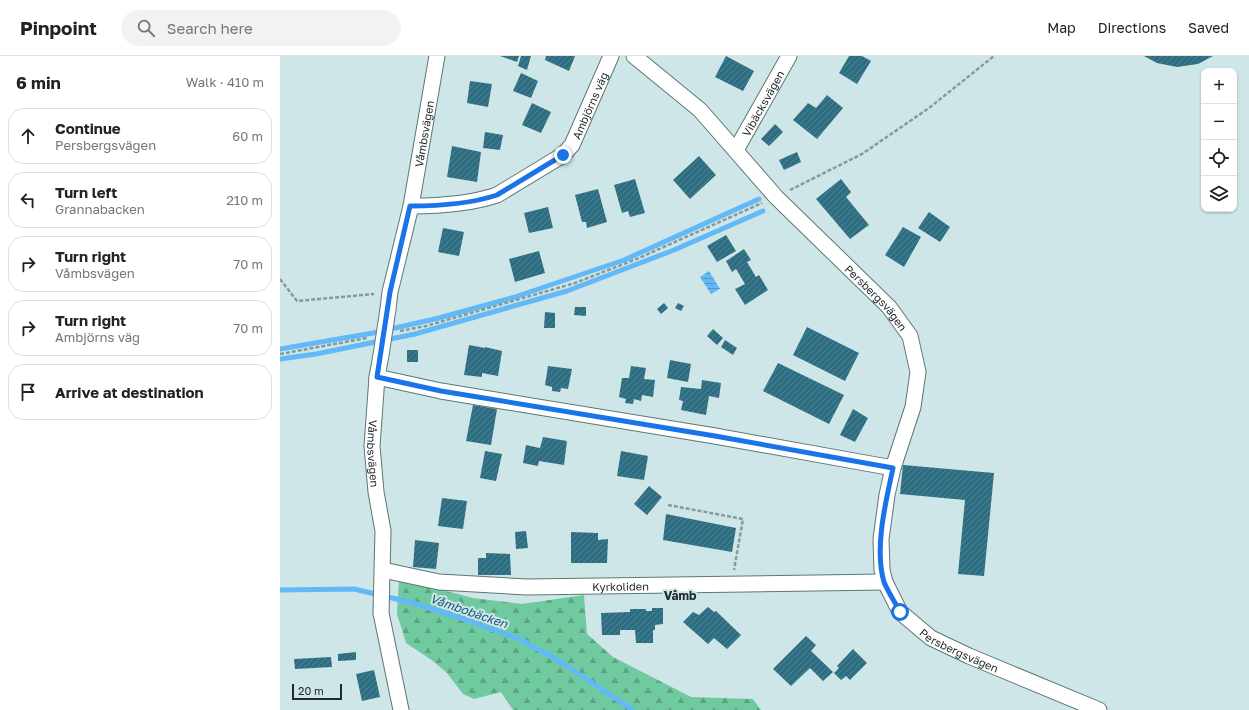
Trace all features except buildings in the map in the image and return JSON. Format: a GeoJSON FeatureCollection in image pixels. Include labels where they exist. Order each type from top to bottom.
{"type":"FeatureCollection","features":[{"type":"Feature","properties":{"kind":"street","name":"Våmbsvägen"},"geometry":{"type":"LineString","coordinates":[[401,710],[381,613],[383,531],[376,492],[372,446],[377,377],[390,292],[410,206],[438,56]]}},
{"type":"Feature","properties":{"kind":"street","name":"Ambjörns väg"},"geometry":{"type":"LineString","coordinates":[[410,206],[433,206],[485,199],[497,195],[563,155],[572,145],[611,56]]}},
{"type":"Feature","properties":{"kind":"street","name":"Persbergsvägen"},"geometry":{"type":"LineString","coordinates":[[634,56],[700,110],[776,197],[889,307],[910,336],[918,372],[913,407],[893,468],[887,495],[881,539],[882,570],[885,582],[900,612],[931,638],[969,656],[1099,710]]}},
{"type":"Feature","properties":{"kind":"street","name":"Vibäcksvägen"},"geometry":{"type":"LineString","coordinates":[[736,150],[789,56]]}},
{"type":"Feature","properties":{"kind":"street"},"geometry":{"type":"LineString","coordinates":[[377,377],[441,391],[715,436],[893,468]]}},
{"type":"Feature","properties":{"kind":"street","name":"Kyrkoliden"},"geometry":{"type":"LineString","coordinates":[[383,574],[439,582],[527,587],[885,582]]}},
{"type":"Feature","properties":{"kind":"path"},"geometry":{"type":"LineString","coordinates":[[399,332],[426,326],[575,283],[640,258],[776,197],[862,154],[929,108],[994,56]]}},
{"type":"Feature","properties":{"kind":"path"},"geometry":{"type":"LineString","coordinates":[[280,279],[297,301],[390,292]]}},
{"type":"Feature","properties":{"kind":"path"},"geometry":{"type":"LineString","coordinates":[[280,354],[371,337]]}},
{"type":"Feature","properties":{"kind":"path"},"geometry":{"type":"LineString","coordinates":[[668,506],[743,520],[731,584]]}},
{"type":"Feature","properties":{"kind":"green space"},"geometry":{"type":"Polygon","coordinates":[[[399,579],[473,598],[522,604],[584,595],[587,634],[613,657],[691,697],[753,699],[761,710],[513,710],[501,692],[474,699],[463,694],[447,673],[433,661],[406,643],[397,614],[399,579]]]}},
{"type":"Feature","properties":{"kind":"water"},"geometry":{"type":"Polygon","coordinates":[[[709,271],[720,289],[711,294],[700,277],[709,271]]]}},
{"type":"Feature","properties":{"kind":"waterway"},"geometry":{"type":"LineString","coordinates":[[280,349],[373,333],[439,318],[515,297],[624,260],[759,199]]}},
{"type":"Feature","properties":{"kind":"waterway"},"geometry":{"type":"LineString","coordinates":[[280,359],[316,354],[415,334],[567,291],[674,250],[763,211]]}},
{"type":"Feature","properties":{"kind":"waterway","name":"Våmbobäcken"},"geometry":{"type":"LineString","coordinates":[[280,590],[354,589],[413,603],[464,619],[519,639],[561,662],[633,710]]}},
{"type":"Feature","properties":{"kind":"district","name":"Våmb"},"geometry":{"type":"Point","coordinates":[680,595]}},
{"type":"Feature","properties":{"kind":"route"},"geometry":{"type":"LineString","coordinates":[[563,155],[497,195],[485,199],[433,206],[410,206],[390,292],[377,377],[441,391],[715,436],[893,468],[887,495],[881,539],[882,570],[885,582],[900,612]]}}]}
